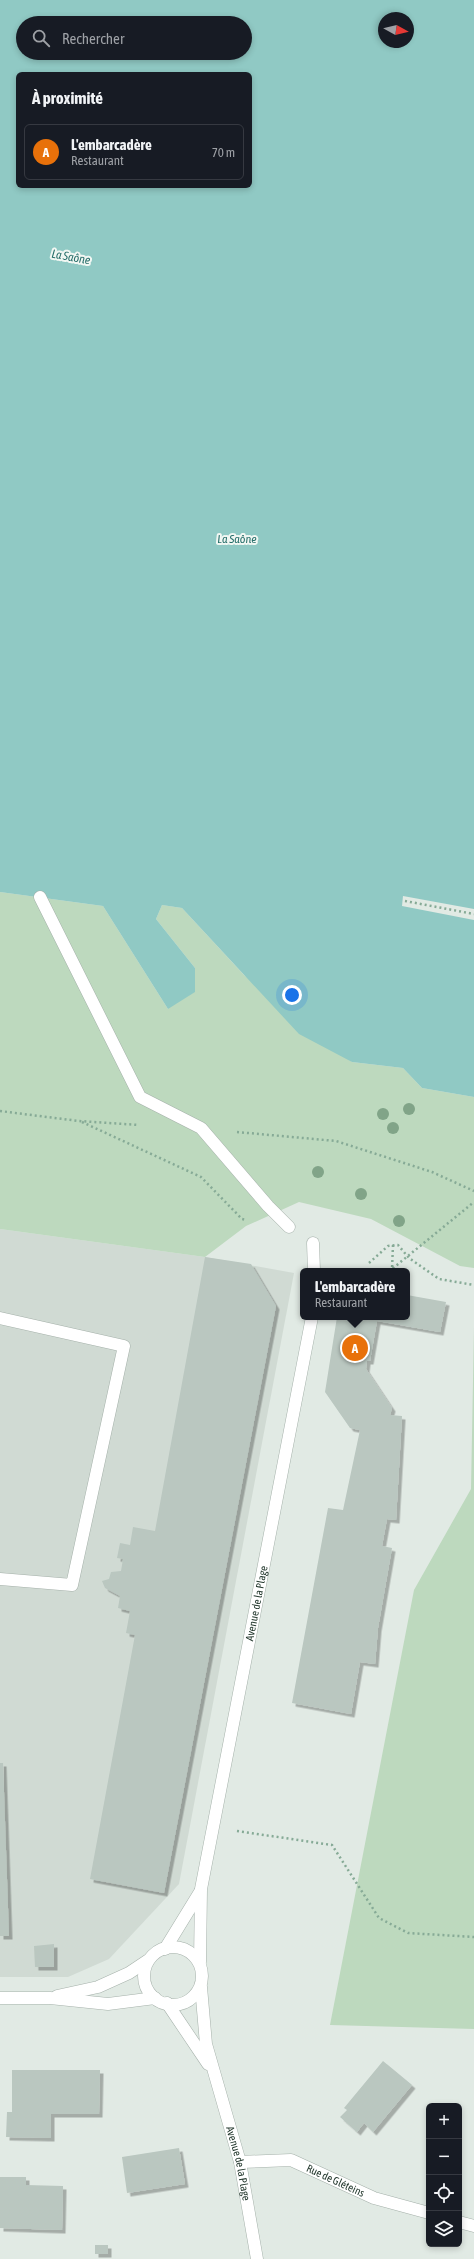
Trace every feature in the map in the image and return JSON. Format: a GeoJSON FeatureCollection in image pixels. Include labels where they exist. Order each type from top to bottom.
{"type":"FeatureCollection","features":[{"type":"Feature","properties":{"kind":"street"},"geometry":{"type":"LineString","coordinates":[[40,897],[140,1097],[201,1128],[268,1206],[289,1226]]}},
{"type":"Feature","properties":{"kind":"street"},"geometry":{"type":"LineString","coordinates":[[313,1243],[314,1268]]}},
{"type":"Feature","properties":{"kind":"street"},"geometry":{"type":"LineString","coordinates":[[0,1318],[124,1346],[72,1585],[0,1579]]}},
{"type":"Feature","properties":{"kind":"street","name":"Avenue de la Plage"},"geometry":{"type":"LineString","coordinates":[[200,1962],[201,1889],[311,1320]]}},
{"type":"Feature","properties":{"kind":"street","name":"Avenue de la Plage"},"geometry":{"type":"LineString","coordinates":[[165,1949],[201,1889]]}},
{"type":"Feature","properties":{"kind":"street"},"geometry":{"type":"LineString","coordinates":[[172,1947],[184,1949],[194,1955],[200,1962],[202,1973],[201,1987],[188,2003],[177,2006],[167,2003],[155,1998],[145,1987],[143,1970],[157,1951],[165,1949],[172,1947]]}},
{"type":"Feature","properties":{"kind":"street"},"geometry":{"type":"LineString","coordinates":[[50,1998],[98,1987],[129,1974],[149,1960]]}},
{"type":"Feature","properties":{"kind":"street","name":"Avenue de la Plage"},"geometry":{"type":"LineString","coordinates":[[201,1987],[206,2044],[212,2070],[240,2162],[257,2259]]}},
{"type":"Feature","properties":{"kind":"street"},"geometry":{"type":"LineString","coordinates":[[0,1998],[50,1998],[108,2004],[155,1998]]}},
{"type":"Feature","properties":{"kind":"street","name":"Avenue de la Plage"},"geometry":{"type":"LineString","coordinates":[[167,2003],[212,2070]]}},
{"type":"Feature","properties":{"kind":"street","name":"Rue de Gléteins"},"geometry":{"type":"LineString","coordinates":[[240,2162],[290,2160],[374,2198],[426,2212]]}},
{"type":"Feature","properties":{"kind":"street"},"geometry":{"type":"LineString","coordinates":[[462,2223],[474,2226]]}},
{"type":"Feature","properties":{"kind":"path"},"geometry":{"type":"LineString","coordinates":[[404,901],[474,914]]}},
{"type":"Feature","properties":{"kind":"path"},"geometry":{"type":"LineString","coordinates":[[80,1121],[201,1177],[242,1219],[250,1220]]}},
{"type":"Feature","properties":{"kind":"path"},"geometry":{"type":"LineString","coordinates":[[394,1268],[409,1258],[474,1202]]}},
{"type":"Feature","properties":{"kind":"path"},"geometry":{"type":"LineString","coordinates":[[369,1264],[388,1246],[398,1245],[409,1258],[439,1279],[474,1286]]}},
{"type":"Feature","properties":{"kind":"path"},"geometry":{"type":"LineString","coordinates":[[392,1268],[393,1246]]}},
{"type":"Feature","properties":{"kind":"path"},"geometry":{"type":"LineString","coordinates":[[214,1828],[332,1845],[379,1918],[408,1933],[474,1937]]}},
{"type":"Feature","properties":{"kind":"shaded area"},"geometry":{"type":"Polygon","coordinates":[[[0,1229],[205,1257],[294,1273],[179,1884],[109,1959],[68,1977],[0,1977],[0,1229]]]}},
{"type":"Feature","properties":{"kind":"green space"},"geometry":{"type":"Polygon","coordinates":[[[0,892],[103,906],[168,1009],[195,968],[156,919],[162,905],[182,908],[244,975],[352,1062],[403,1068],[422,1088],[474,1097],[474,1268],[460,1266],[371,1219],[299,1202],[246,1226],[205,1257],[0,1229],[0,892]]]}},
{"type":"Feature","properties":{"kind":"green space"},"geometry":{"type":"Polygon","coordinates":[[[474,1327],[474,2029],[330,2025],[414,1590],[471,1489],[474,1327]]]}},
{"type":"Feature","properties":{"kind":"water","name":"La Saône"},"geometry":{"type":"Polygon","coordinates":[[[0,0],[474,0],[474,1097],[422,1088],[403,1068],[352,1062],[299,1034],[182,908],[162,905],[156,919],[195,968],[195,992],[168,1009],[103,906],[0,892],[0,0]]]}},
{"type":"Feature","properties":{"kind":"pier"},"geometry":{"type":"Polygon","coordinates":[[[403,896],[474,909],[474,920],[402,906],[403,896]]]}},
{"type":"Feature","properties":{"kind":"building"},"geometry":{"type":"Polygon","coordinates":[[[205,1257],[251,1264],[276,1306],[164,1893],[90,1879],[135,1635],[126,1633],[130,1611],[118,1608],[120,1596],[105,1588],[102,1581],[109,1579],[111,1572],[121,1571],[123,1559],[117,1558],[120,1543],[130,1545],[133,1527],[155,1531],[205,1257]]]}},
{"type":"Feature","properties":{"kind":"building"},"geometry":{"type":"Polygon","coordinates":[[[410,1296],[446,1302],[440,1332],[377,1321],[370,1361],[367,1361],[366,1369],[392,1408],[390,1415],[402,1416],[396,1520],[387,1519],[382,1546],[392,1548],[378,1628],[375,1664],[360,1662],[351,1714],[292,1703],[328,1508],[343,1510],[360,1430],[350,1428],[325,1392],[337,1320],[410,1320],[410,1296]]]}},
{"type":"Feature","properties":{"kind":"building"},"geometry":{"type":"Polygon","coordinates":[[[0,1763],[3,1763],[9,1936],[0,1936],[0,1763]]]}},
{"type":"Feature","properties":{"kind":"building"},"geometry":{"type":"Polygon","coordinates":[[[54,1944],[54,1967],[35,1967],[34,1946],[54,1944]]]}},
{"type":"Feature","properties":{"kind":"building"},"geometry":{"type":"Polygon","coordinates":[[[383,2061],[412,2085],[373,2132],[364,2123],[357,2132],[340,2117],[347,2110],[344,2108],[383,2061]]]}},
{"type":"Feature","properties":{"kind":"building"},"geometry":{"type":"Polygon","coordinates":[[[12,2070],[100,2070],[99,2114],[51,2114],[51,2138],[6,2137],[7,2112],[12,2112],[12,2070]]]}},
{"type":"Feature","properties":{"kind":"building"},"geometry":{"type":"Polygon","coordinates":[[[179,2148],[185,2184],[127,2193],[122,2157],[179,2148]]]}},
{"type":"Feature","properties":{"kind":"building"},"geometry":{"type":"Polygon","coordinates":[[[0,2177],[26,2177],[26,2185],[63,2186],[62,2230],[0,2228],[0,2177]]]}},
{"type":"Feature","properties":{"kind":"building"},"geometry":{"type":"Polygon","coordinates":[[[95,2245],[108,2245],[108,2254],[95,2254],[95,2245]]]}},
{"type":"Feature","properties":{"kind":"place","name":"L'embarcadère"},"geometry":{"type":"Point","coordinates":[355,1348]}}]}
